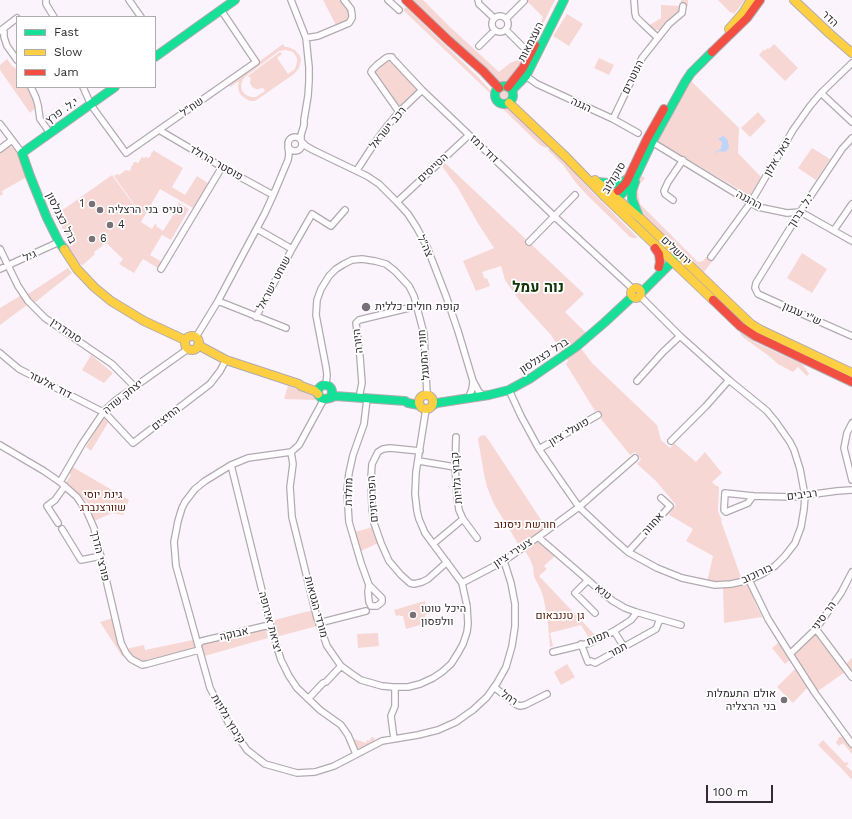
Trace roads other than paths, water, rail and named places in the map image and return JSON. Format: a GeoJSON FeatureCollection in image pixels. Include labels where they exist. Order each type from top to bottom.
{"type":"FeatureCollection","features":[{"type":"Feature","properties":{"kind":"street"},"geometry":{"type":"LineString","coordinates":[[46,0],[46,4],[53,16]]}},
{"type":"Feature","properties":{"kind":"street"},"geometry":{"type":"LineString","coordinates":[[129,0],[140,16]]}},
{"type":"Feature","properties":{"kind":"street"},"geometry":{"type":"LineString","coordinates":[[156,56],[235,0]]}},
{"type":"Feature","properties":{"kind":"street"},"geometry":{"type":"LineString","coordinates":[[284,170],[302,145],[300,135],[304,125],[309,81],[306,38],[291,0]]}},
{"type":"Feature","properties":{"kind":"street"},"geometry":{"type":"LineString","coordinates":[[306,38],[318,36],[349,23],[352,18],[351,8],[344,0]]}},
{"type":"Feature","properties":{"kind":"street"},"geometry":{"type":"LineString","coordinates":[[388,0],[399,10]]}},
{"type":"Feature","properties":{"kind":"street"},"geometry":{"type":"LineString","coordinates":[[406,0],[463,54],[513,96],[510,102],[504,104],[498,101],[495,97],[504,89]]}},
{"type":"Feature","properties":{"kind":"street"},"geometry":{"type":"LineString","coordinates":[[478,0],[479,4],[494,18]]}},
{"type":"Feature","properties":{"kind":"street"},"geometry":{"type":"LineString","coordinates":[[506,19],[524,0]]}},
{"type":"Feature","properties":{"kind":"street","name":"העצמאות"},"geometry":{"type":"LineString","coordinates":[[504,89],[523,68],[558,0]]}},
{"type":"Feature","properties":{"kind":"street","name":"העצמאות"},"geometry":{"type":"LineString","coordinates":[[504,89],[526,76],[564,0]]}},
{"type":"Feature","properties":{"kind":"street"},"geometry":{"type":"LineString","coordinates":[[634,0],[636,17],[658,38]]}},
{"type":"Feature","properties":{"kind":"street","name":"סוקולוב"},"geometry":{"type":"LineString","coordinates":[[633,176],[648,139],[686,70],[739,18],[751,0]]}},
{"type":"Feature","properties":{"kind":"street","name":"סוקולוב"},"geometry":{"type":"LineString","coordinates":[[614,199],[622,187],[633,176],[691,73],[740,26],[761,0]]}},
{"type":"Feature","properties":{"kind":"street","name":"הדר"},"geometry":{"type":"LineString","coordinates":[[799,1],[830,34],[852,54]]}},
{"type":"Feature","properties":{"kind":"street","name":"הנוטרים"},"geometry":{"type":"LineString","coordinates":[[613,119],[642,58],[669,24],[682,13],[683,6]]}},
{"type":"Feature","properties":{"kind":"street","name":"שח\"ל"},"geometry":{"type":"LineString","coordinates":[[91,104],[126,153],[256,62],[221,10]]}},
{"type":"Feature","properties":{"kind":"street"},"geometry":{"type":"LineString","coordinates":[[494,18],[502,16],[506,19],[508,24],[506,30]]}},
{"type":"Feature","properties":{"kind":"street"},"geometry":{"type":"LineString","coordinates":[[494,18],[492,25],[495,30],[499,32],[506,30]]}},
{"type":"Feature","properties":{"kind":"street"},"geometry":{"type":"LineString","coordinates":[[16,19],[1,30],[4,32],[7,46],[16,59]]}},
{"type":"Feature","properties":{"kind":"street"},"geometry":{"type":"LineString","coordinates":[[480,46],[495,30]]}},
{"type":"Feature","properties":{"kind":"street"},"geometry":{"type":"LineString","coordinates":[[506,30],[523,46]]}},
{"type":"Feature","properties":{"kind":"street"},"geometry":{"type":"LineString","coordinates":[[852,54],[852,62]]}},
{"type":"Feature","properties":{"kind":"street","name":"דוד רמז"},"geometry":{"type":"LineString","coordinates":[[399,112],[371,72],[386,58],[392,57],[422,90],[637,293]]}},
{"type":"Feature","properties":{"kind":"street","name":"יגאל אלון"},"geometry":{"type":"LineString","coordinates":[[711,257],[751,202],[793,130],[810,106],[852,62]]}},
{"type":"Feature","properties":{"kind":"street","name":"הגנה"},"geometry":{"type":"LineString","coordinates":[[526,76],[537,84],[613,119],[638,133]]}},
{"type":"Feature","properties":{"kind":"street"},"geometry":{"type":"LineString","coordinates":[[31,88],[38,105],[40,119],[50,133]]}},
{"type":"Feature","properties":{"kind":"street"},"geometry":{"type":"LineString","coordinates":[[83,88],[91,104]]}},
{"type":"Feature","properties":{"kind":"street","name":"י.ל. פרץ"},"geometry":{"type":"LineString","coordinates":[[22,153],[113,88]]}},
{"type":"Feature","properties":{"kind":"street","name":"רכב ישראל"},"geometry":{"type":"LineString","coordinates":[[357,170],[376,141],[399,112],[422,90]]}},
{"type":"Feature","properties":{"kind":"street"},"geometry":{"type":"LineString","coordinates":[[822,93],[852,122]]}},
{"type":"Feature","properties":{"kind":"street","name":"ירושלים"},"geometry":{"type":"LineString","coordinates":[[510,102],[567,152],[614,199],[649,240],[740,326],[755,336],[852,382]]}},
{"type":"Feature","properties":{"kind":"street","name":"ירושלים"},"geometry":{"type":"LineString","coordinates":[[510,102],[566,156],[614,199],[641,219],[751,324],[852,373]]}},
{"type":"Feature","properties":{"kind":"street"},"geometry":{"type":"LineString","coordinates":[[196,337],[218,301],[273,195],[289,156],[287,142],[298,130],[304,120]]}},
{"type":"Feature","properties":{"kind":"street","name":"ברל כצנלסון"},"geometry":{"type":"LineString","coordinates":[[0,124],[22,153],[47,218],[59,242],[77,269],[94,287],[112,301],[144,321],[185,340]]}},
{"type":"Feature","properties":{"kind":"street","name":"פוסטר הרולד"},"geometry":{"type":"LineString","coordinates":[[159,130],[273,195]]}},
{"type":"Feature","properties":{"kind":"street","name":"הטייסים"},"geometry":{"type":"LineString","coordinates":[[397,202],[469,135]]}},
{"type":"Feature","properties":{"kind":"street"},"geometry":{"type":"LineString","coordinates":[[292,137],[297,137],[301,141]]}},
{"type":"Feature","properties":{"kind":"street","name":"י.ל. ברוך"},"geometry":{"type":"LineString","coordinates":[[755,288],[800,212],[842,149],[852,138]]}},
{"type":"Feature","properties":{"kind":"street"},"geometry":{"type":"LineString","coordinates":[[0,149],[12,140]]}},
{"type":"Feature","properties":{"kind":"street","name":"צה\"ל"},"geometry":{"type":"LineString","coordinates":[[301,141],[306,146],[320,154],[368,176],[379,184],[408,214],[427,247],[459,333],[473,381],[483,395]]}},
{"type":"Feature","properties":{"kind":"street","name":"ההגנה"},"geometry":{"type":"LineString","coordinates":[[652,142],[758,207],[787,212],[800,212],[852,241]]}},
{"type":"Feature","properties":{"kind":"street"},"geometry":{"type":"LineString","coordinates":[[288,147],[293,152],[298,151]]}},
{"type":"Feature","properties":{"kind":"street","name":"צה\"ל"},"geometry":{"type":"LineString","coordinates":[[298,151],[307,151],[320,154]]}},
{"type":"Feature","properties":{"kind":"street"},"geometry":{"type":"LineString","coordinates":[[673,200],[665,194],[664,191],[668,182],[683,160]]}},
{"type":"Feature","properties":{"kind":"street"},"geometry":{"type":"LineString","coordinates":[[161,269],[222,167]]}},
{"type":"Feature","properties":{"kind":"street"},"geometry":{"type":"LineString","coordinates":[[597,182],[618,184],[633,176]]}},
{"type":"Feature","properties":{"kind":"street"},"geometry":{"type":"LineString","coordinates":[[633,176],[632,199],[641,219]]}},
{"type":"Feature","properties":{"kind":"street"},"geometry":{"type":"LineString","coordinates":[[529,242],[575,194]]}},
{"type":"Feature","properties":{"kind":"street"},"geometry":{"type":"LineString","coordinates":[[834,230],[852,204]]}},
{"type":"Feature","properties":{"kind":"street","name":"שוחט ישראל"},"geometry":{"type":"LineString","coordinates":[[256,316],[312,214],[331,226],[345,210]]}},
{"type":"Feature","properties":{"kind":"street","name":"שוחט ישראל"},"geometry":{"type":"LineString","coordinates":[[256,229],[292,249]]}},
{"type":"Feature","properties":{"kind":"street"},"geometry":{"type":"LineString","coordinates":[[649,240],[659,254],[660,271],[672,269],[683,272]]}},
{"type":"Feature","properties":{"kind":"street","name":"גיל"},"geometry":{"type":"LineString","coordinates":[[0,269],[59,242]]}},
{"type":"Feature","properties":{"kind":"street","name":"סנהדרין"},"geometry":{"type":"LineString","coordinates":[[0,248],[18,286],[28,301],[45,318],[112,364],[135,387]]}},
{"type":"Feature","properties":{"kind":"street","name":"ברל כצנלסון"},"geometry":{"type":"LineString","coordinates":[[427,402],[450,401],[510,390],[531,378],[576,348],[637,293],[676,254]]}},
{"type":"Feature","properties":{"kind":"street","name":"חוני המעגל"},"geometry":{"type":"LineString","coordinates":[[325,392],[327,375],[316,315],[317,300],[321,289],[329,276],[344,264],[352,260],[375,260],[386,264],[395,270],[409,286],[414,296],[424,334],[427,402]]}},
{"type":"Feature","properties":{"kind":"street","name":"ש\"י עגנון"},"geometry":{"type":"LineString","coordinates":[[755,288],[758,294],[852,336]]}},
{"type":"Feature","properties":{"kind":"street","name":"בורוכוב"},"geometry":{"type":"LineString","coordinates":[[510,390],[521,416],[539,449],[579,507],[628,552],[657,568],[682,578],[715,585],[731,584],[749,580],[775,566],[795,543],[801,527],[805,496],[800,469],[790,442],[767,411],[729,380],[680,336],[637,293]]}},
{"type":"Feature","properties":{"kind":"street","name":"שוחט ישראל"},"geometry":{"type":"LineString","coordinates":[[218,301],[286,328]]}},
{"type":"Feature","properties":{"kind":"street","name":"היורה"},"geometry":{"type":"LineString","coordinates":[[363,398],[356,323],[359,320],[417,306]]}},
{"type":"Feature","properties":{"kind":"street"},"geometry":{"type":"LineString","coordinates":[[190,336],[196,337],[199,341],[195,349],[190,350],[186,348],[185,340],[190,336]]}},
{"type":"Feature","properties":{"kind":"street"},"geometry":{"type":"LineString","coordinates":[[637,381],[680,336]]}},
{"type":"Feature","properties":{"kind":"street"},"geometry":{"type":"LineString","coordinates":[[198,345],[226,360],[299,384],[315,391],[325,392],[335,396],[405,402],[419,405],[427,402]]}},
{"type":"Feature","properties":{"kind":"street","name":"יצחק שדה"},"geometry":{"type":"LineString","coordinates":[[60,482],[103,412],[116,400],[185,351],[190,350]]}},
{"type":"Feature","properties":{"kind":"street","name":"דוד אלעזר"},"geometry":{"type":"LineString","coordinates":[[0,353],[19,370],[103,412]]}},
{"type":"Feature","properties":{"kind":"street","name":"החיצים"},"geometry":{"type":"LineString","coordinates":[[103,412],[133,443],[210,384],[226,360]]}},
{"type":"Feature","properties":{"kind":"street"},"geometry":{"type":"LineString","coordinates":[[671,441],[706,406],[729,380]]}},
{"type":"Feature","properties":{"kind":"street"},"geometry":{"type":"LineString","coordinates":[[469,397],[472,392],[473,381]]}},
{"type":"Feature","properties":{"kind":"street"},"geometry":{"type":"LineString","coordinates":[[291,452],[299,445],[325,392]]}},
{"type":"Feature","properties":{"kind":"street","name":"מולדת"},"geometry":{"type":"LineString","coordinates":[[363,398],[364,424],[353,455],[347,491],[349,522],[369,585]]}},
{"type":"Feature","properties":{"kind":"street","name":"מורדי הגטאות"},"geometry":{"type":"LineString","coordinates":[[291,452],[293,464],[290,487],[292,517],[319,623],[327,646],[341,666],[361,680],[382,686],[395,687],[408,687],[420,684],[433,678],[451,664],[465,638],[468,624],[467,606],[462,584],[425,533],[417,511],[415,489],[416,472],[419,461],[427,402]]}},
{"type":"Feature","properties":{"kind":"street","name":"פועלי ציון"},"geometry":{"type":"LineString","coordinates":[[539,449],[598,415]]}},
{"type":"Feature","properties":{"kind":"street"},"geometry":{"type":"LineString","coordinates":[[852,423],[847,433],[844,448],[852,480]]}},
{"type":"Feature","properties":{"kind":"street","name":"קבוץ גלויות"},"geometry":{"type":"LineString","coordinates":[[456,437],[455,467],[457,496],[463,519],[477,538]]}},
{"type":"Feature","properties":{"kind":"street","name":"פורצי הדרך"},"geometry":{"type":"LineString","coordinates":[[0,445],[60,482],[77,496],[87,512],[94,528],[121,643],[130,659]]}},
{"type":"Feature","properties":{"kind":"street","name":"הפרטיזנים"},"geometry":{"type":"LineString","coordinates":[[420,451],[390,448],[383,449],[378,452],[372,464],[371,478],[374,523],[381,543],[390,561],[401,575],[410,583],[414,584],[428,579],[447,562]]}},
{"type":"Feature","properties":{"kind":"street","name":"קיבוץ גלויות"},"geometry":{"type":"LineString","coordinates":[[291,452],[248,458],[231,465],[205,481],[190,495],[182,508],[174,546],[176,566],[210,688],[229,724],[247,750],[266,764],[297,773],[315,772],[334,766],[382,741],[438,730],[456,722],[473,710],[494,687],[506,666],[512,646],[515,626],[515,604],[504,561]]}},
{"type":"Feature","properties":{"kind":"street","name":"צעירי ציון"},"geometry":{"type":"LineString","coordinates":[[462,584],[504,561],[538,537],[579,507],[635,458]]}},
{"type":"Feature","properties":{"kind":"street"},"geometry":{"type":"LineString","coordinates":[[419,461],[455,467]]}},
{"type":"Feature","properties":{"kind":"street","name":"יציאת אירופה"},"geometry":{"type":"LineString","coordinates":[[231,465],[270,627],[281,660],[297,688],[320,710],[341,725],[348,735],[356,754]]}},
{"type":"Feature","properties":{"kind":"street"},"geometry":{"type":"LineString","coordinates":[[58,523],[47,506],[55,500],[65,486]]}},
{"type":"Feature","properties":{"kind":"street","name":"רביבים"},"geometry":{"type":"LineString","coordinates":[[753,496],[748,503],[726,512],[724,510],[725,493],[792,498],[852,490]]}},
{"type":"Feature","properties":{"kind":"street","name":"אחווה"},"geometry":{"type":"LineString","coordinates":[[628,552],[670,506],[661,498]]}},
{"type":"Feature","properties":{"kind":"street"},"geometry":{"type":"LineString","coordinates":[[433,544],[463,519]]}},
{"type":"Feature","properties":{"kind":"street"},"geometry":{"type":"LineString","coordinates":[[62,530],[81,560],[101,556]]}},
{"type":"Feature","properties":{"kind":"street","name":"טנא"},"geometry":{"type":"LineString","coordinates":[[538,537],[613,601],[636,612],[681,625]]}},
{"type":"Feature","properties":{"kind":"street","name":"הר סיני"},"geometry":{"type":"LineString","coordinates":[[790,654],[816,629],[841,593],[852,572]]}},
{"type":"Feature","properties":{"kind":"street"},"geometry":{"type":"LineString","coordinates":[[588,580],[575,593],[595,613]]}},
{"type":"Feature","properties":{"kind":"street"},"geometry":{"type":"LineString","coordinates":[[749,580],[768,619],[815,693],[852,744]]}},
{"type":"Feature","properties":{"kind":"street"},"geometry":{"type":"LineString","coordinates":[[319,623],[366,610]]}},
{"type":"Feature","properties":{"kind":"street","name":"תפוח"},"geometry":{"type":"LineString","coordinates":[[553,652],[590,643],[614,631],[631,620],[636,612]]}},
{"type":"Feature","properties":{"kind":"street","name":"תמר"},"geometry":{"type":"LineString","coordinates":[[581,644],[588,662],[594,662],[656,629],[660,619]]}},
{"type":"Feature","properties":{"kind":"street","name":"אבוקה"},"geometry":{"type":"LineString","coordinates":[[130,659],[142,664],[147,664],[198,647],[202,641],[264,626],[270,627]]}},
{"type":"Feature","properties":{"kind":"street"},"geometry":{"type":"LineString","coordinates":[[816,629],[852,677]]}},
{"type":"Feature","properties":{"kind":"street"},"geometry":{"type":"LineString","coordinates":[[614,631],[624,647]]}},
{"type":"Feature","properties":{"kind":"street"},"geometry":{"type":"LineString","coordinates":[[308,699],[341,666]]}},
{"type":"Feature","properties":{"kind":"street"},"geometry":{"type":"LineString","coordinates":[[394,739],[391,716],[395,706],[395,687]]}},
{"type":"Feature","properties":{"kind":"street","name":"רחל"},"geometry":{"type":"LineString","coordinates":[[494,687],[520,706],[547,694]]}},
{"type":"Feature","properties":{"kind":"water"},"geometry":{"type":"Polygon","coordinates":[[[723,136],[728,141],[729,148],[725,152],[719,151],[715,153],[721,149],[722,142],[718,139],[723,136]]]}},
{"type":"Feature","properties":{"kind":"place","name":"1"},"geometry":{"type":"Point","coordinates":[92,204]}},
{"type":"Feature","properties":{"kind":"place","name":"טניס בני הרצליה"},"geometry":{"type":"Point","coordinates":[100,210]}},
{"type":"Feature","properties":{"kind":"place","name":"4"},"geometry":{"type":"Point","coordinates":[110,225]}},
{"type":"Feature","properties":{"kind":"place","name":"6"},"geometry":{"type":"Point","coordinates":[92,239]}},
{"type":"Feature","properties":{"kind":"place","name":"קופת חולים כללית"},"geometry":{"type":"Point","coordinates":[366,307]}},
{"type":"Feature","properties":{"kind":"place","name":"היכל טוטו וולפסון"},"geometry":{"type":"Point","coordinates":[413,615]}},
{"type":"Feature","properties":{"kind":"place","name":"אולם התעמלות בני הרצליה"},"geometry":{"type":"Point","coordinates":[784,700]}},
{"type":"Feature","properties":{"kind":"district","name":"נוה עמל"},"geometry":{"type":"Point","coordinates":[538,288]}},
{"type":"Feature","properties":{"kind":"park label","name":"גינת יוסי שוורצנברג"},"geometry":{"type":"Point","coordinates":[103,501]}},
{"type":"Feature","properties":{"kind":"park label","name":"חורשת ניסנוב"},"geometry":{"type":"Point","coordinates":[525,525]}},
{"type":"Feature","properties":{"kind":"park label","name":"גן טננבאום"},"geometry":{"type":"Point","coordinates":[560,616]}}]}
